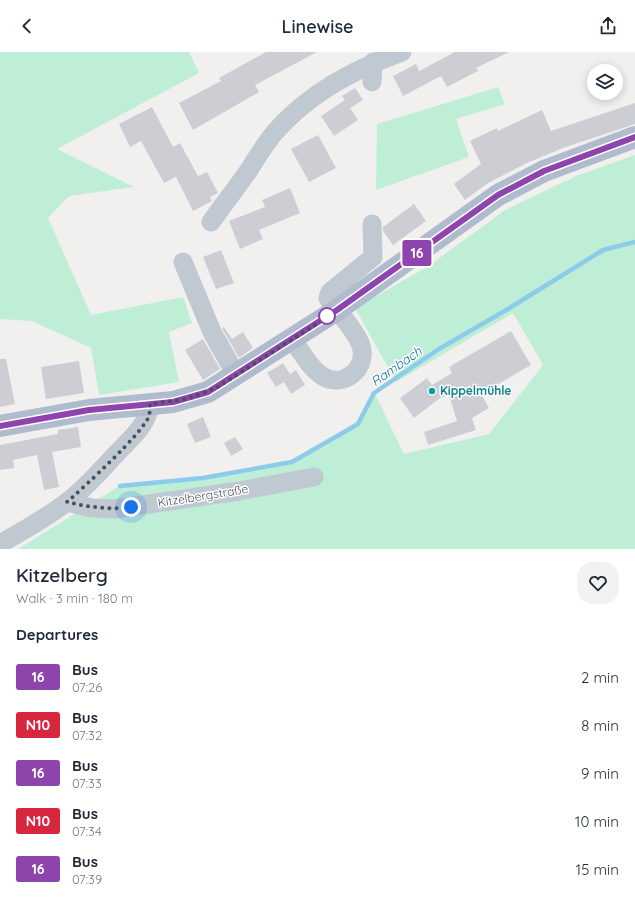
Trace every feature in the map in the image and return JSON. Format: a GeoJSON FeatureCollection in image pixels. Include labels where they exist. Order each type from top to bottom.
{"type":"FeatureCollection","features":[{"type":"Feature","properties":{"kind":"main road"},"geometry":{"type":"LineString","coordinates":[[0,426],[89,410],[173,402],[200,395],[216,388],[337,310],[498,195],[544,171],[635,137]]}},
{"type":"Feature","properties":{"kind":"street"},"geometry":{"type":"LineString","coordinates":[[372,82],[388,56]]}},
{"type":"Feature","properties":{"kind":"street"},"geometry":{"type":"LineString","coordinates":[[211,222],[260,151],[275,132],[296,111],[330,85],[388,56]]}},
{"type":"Feature","properties":{"kind":"street"},"geometry":{"type":"LineString","coordinates":[[292,339],[315,369],[324,377],[337,380],[350,376],[355,372],[361,361],[362,348],[360,341],[328,298],[330,292],[373,257],[372,224]]}},
{"type":"Feature","properties":{"kind":"street"},"geometry":{"type":"LineString","coordinates":[[183,262],[212,332],[236,375]]}},
{"type":"Feature","properties":{"kind":"street"},"geometry":{"type":"LineString","coordinates":[[0,544],[29,528],[67,502],[83,488],[139,430],[148,417],[150,404]]}},
{"type":"Feature","properties":{"kind":"street","name":"Kitzelbergstraße"},"geometry":{"type":"LineString","coordinates":[[67,502],[92,508],[116,509],[239,491],[314,477]]}},
{"type":"Feature","properties":{"kind":"green space"},"geometry":{"type":"Polygon","coordinates":[[[0,52],[189,52],[199,73],[57,149],[134,187],[69,196],[48,218],[91,315],[183,297],[192,323],[169,332],[179,382],[99,395],[91,348],[32,321],[0,319],[0,52]]]}},
{"type":"Feature","properties":{"kind":"green space"},"geometry":{"type":"Polygon","coordinates":[[[498,87],[505,104],[456,119],[469,157],[376,190],[377,124],[498,87]]]}},
{"type":"Feature","properties":{"kind":"green space"},"geometry":{"type":"Polygon","coordinates":[[[635,155],[635,549],[18,549],[121,485],[205,479],[292,463],[359,424],[375,394],[404,454],[489,434],[543,365],[513,313],[396,382],[355,308],[427,267],[505,210],[576,176],[635,155]]]}},
{"type":"Feature","properties":{"kind":"building"},"geometry":{"type":"Polygon","coordinates":[[[266,52],[317,52],[255,85],[259,92],[193,130],[179,103],[221,81],[219,78],[266,52]]]}},
{"type":"Feature","properties":{"kind":"building"},"geometry":{"type":"Polygon","coordinates":[[[455,52],[509,52],[476,68],[478,71],[447,87],[441,76],[403,96],[393,76],[416,64],[419,71],[455,52]]]}},
{"type":"Feature","properties":{"kind":"building"},"geometry":{"type":"Polygon","coordinates":[[[355,88],[363,100],[350,108],[358,120],[334,136],[321,116],[345,100],[342,96],[355,88]]]}},
{"type":"Feature","properties":{"kind":"building"},"geometry":{"type":"Polygon","coordinates":[[[635,103],[635,124],[563,148],[527,163],[488,183],[465,200],[454,184],[481,164],[470,141],[497,128],[498,131],[542,110],[551,131],[635,103]]]}},
{"type":"Feature","properties":{"kind":"building"},"geometry":{"type":"Polygon","coordinates":[[[152,107],[173,147],[180,143],[198,176],[207,172],[218,193],[210,197],[212,201],[193,211],[176,177],[164,183],[141,141],[130,147],[119,124],[152,107]]]}},
{"type":"Feature","properties":{"kind":"building"},"geometry":{"type":"Polygon","coordinates":[[[318,135],[336,168],[309,182],[291,149],[318,135]]]}},
{"type":"Feature","properties":{"kind":"building"},"geometry":{"type":"Polygon","coordinates":[[[290,188],[300,213],[259,230],[263,239],[240,249],[229,221],[265,207],[262,200],[290,188]]]}},
{"type":"Feature","properties":{"kind":"building"},"geometry":{"type":"Polygon","coordinates":[[[414,204],[426,221],[393,245],[383,231],[383,227],[414,204]]]}},
{"type":"Feature","properties":{"kind":"building"},"geometry":{"type":"Polygon","coordinates":[[[221,250],[234,283],[216,289],[203,257],[221,250]]]}},
{"type":"Feature","properties":{"kind":"building"},"geometry":{"type":"Polygon","coordinates":[[[224,327],[232,339],[243,332],[253,348],[239,358],[222,328],[224,327]]]}},
{"type":"Feature","properties":{"kind":"building","name":"Kippelmühle"},"geometry":{"type":"Polygon","coordinates":[[[511,331],[531,365],[481,394],[489,408],[472,418],[476,430],[428,445],[424,432],[457,421],[449,395],[440,398],[414,418],[400,398],[427,378],[432,385],[452,373],[449,367],[511,331]]]}},
{"type":"Feature","properties":{"kind":"building"},"geometry":{"type":"Polygon","coordinates":[[[203,339],[220,369],[203,380],[185,350],[203,339]]]}},
{"type":"Feature","properties":{"kind":"building"},"geometry":{"type":"Polygon","coordinates":[[[0,359],[6,359],[15,404],[0,407],[0,359]]]}},
{"type":"Feature","properties":{"kind":"building"},"geometry":{"type":"Polygon","coordinates":[[[79,361],[84,393],[46,399],[41,367],[79,361]]]}},
{"type":"Feature","properties":{"kind":"building"},"geometry":{"type":"Polygon","coordinates":[[[283,363],[290,374],[296,370],[305,385],[291,394],[284,382],[276,387],[267,373],[283,363]]]}},
{"type":"Feature","properties":{"kind":"building"},"geometry":{"type":"Polygon","coordinates":[[[203,417],[211,437],[195,443],[187,424],[203,417]]]}},
{"type":"Feature","properties":{"kind":"building"},"geometry":{"type":"Polygon","coordinates":[[[78,427],[81,447],[52,452],[59,487],[44,490],[37,455],[13,460],[14,468],[0,470],[0,445],[58,434],[58,430],[78,427]]]}},
{"type":"Feature","properties":{"kind":"building"},"geometry":{"type":"Polygon","coordinates":[[[235,437],[243,449],[231,456],[224,443],[235,437]]]}},
{"type":"Feature","properties":{"kind":"waterway","name":"Rambach"},"geometry":{"type":"LineString","coordinates":[[120,486],[203,478],[292,462],[358,424],[374,393],[439,349],[508,309],[603,250],[635,242]]}},
{"type":"Feature","properties":{"kind":"bus line","name":"16"},"geometry":{"type":"LineString","coordinates":[[0,426],[89,410],[173,402],[208,392],[337,310],[498,195],[544,171],[615,143],[635,137]]}},
{"type":"Feature","properties":{"kind":"place","name":"Kippelmühle"},"geometry":{"type":"Point","coordinates":[432,391]}},
{"type":"Feature","properties":{"kind":"route"},"geometry":{"type":"LineString","coordinates":[[131,507],[116,509],[92,508],[67,502],[83,488],[139,430],[148,417],[150,404],[173,402],[208,392],[329,316],[327,316]]}}]}
